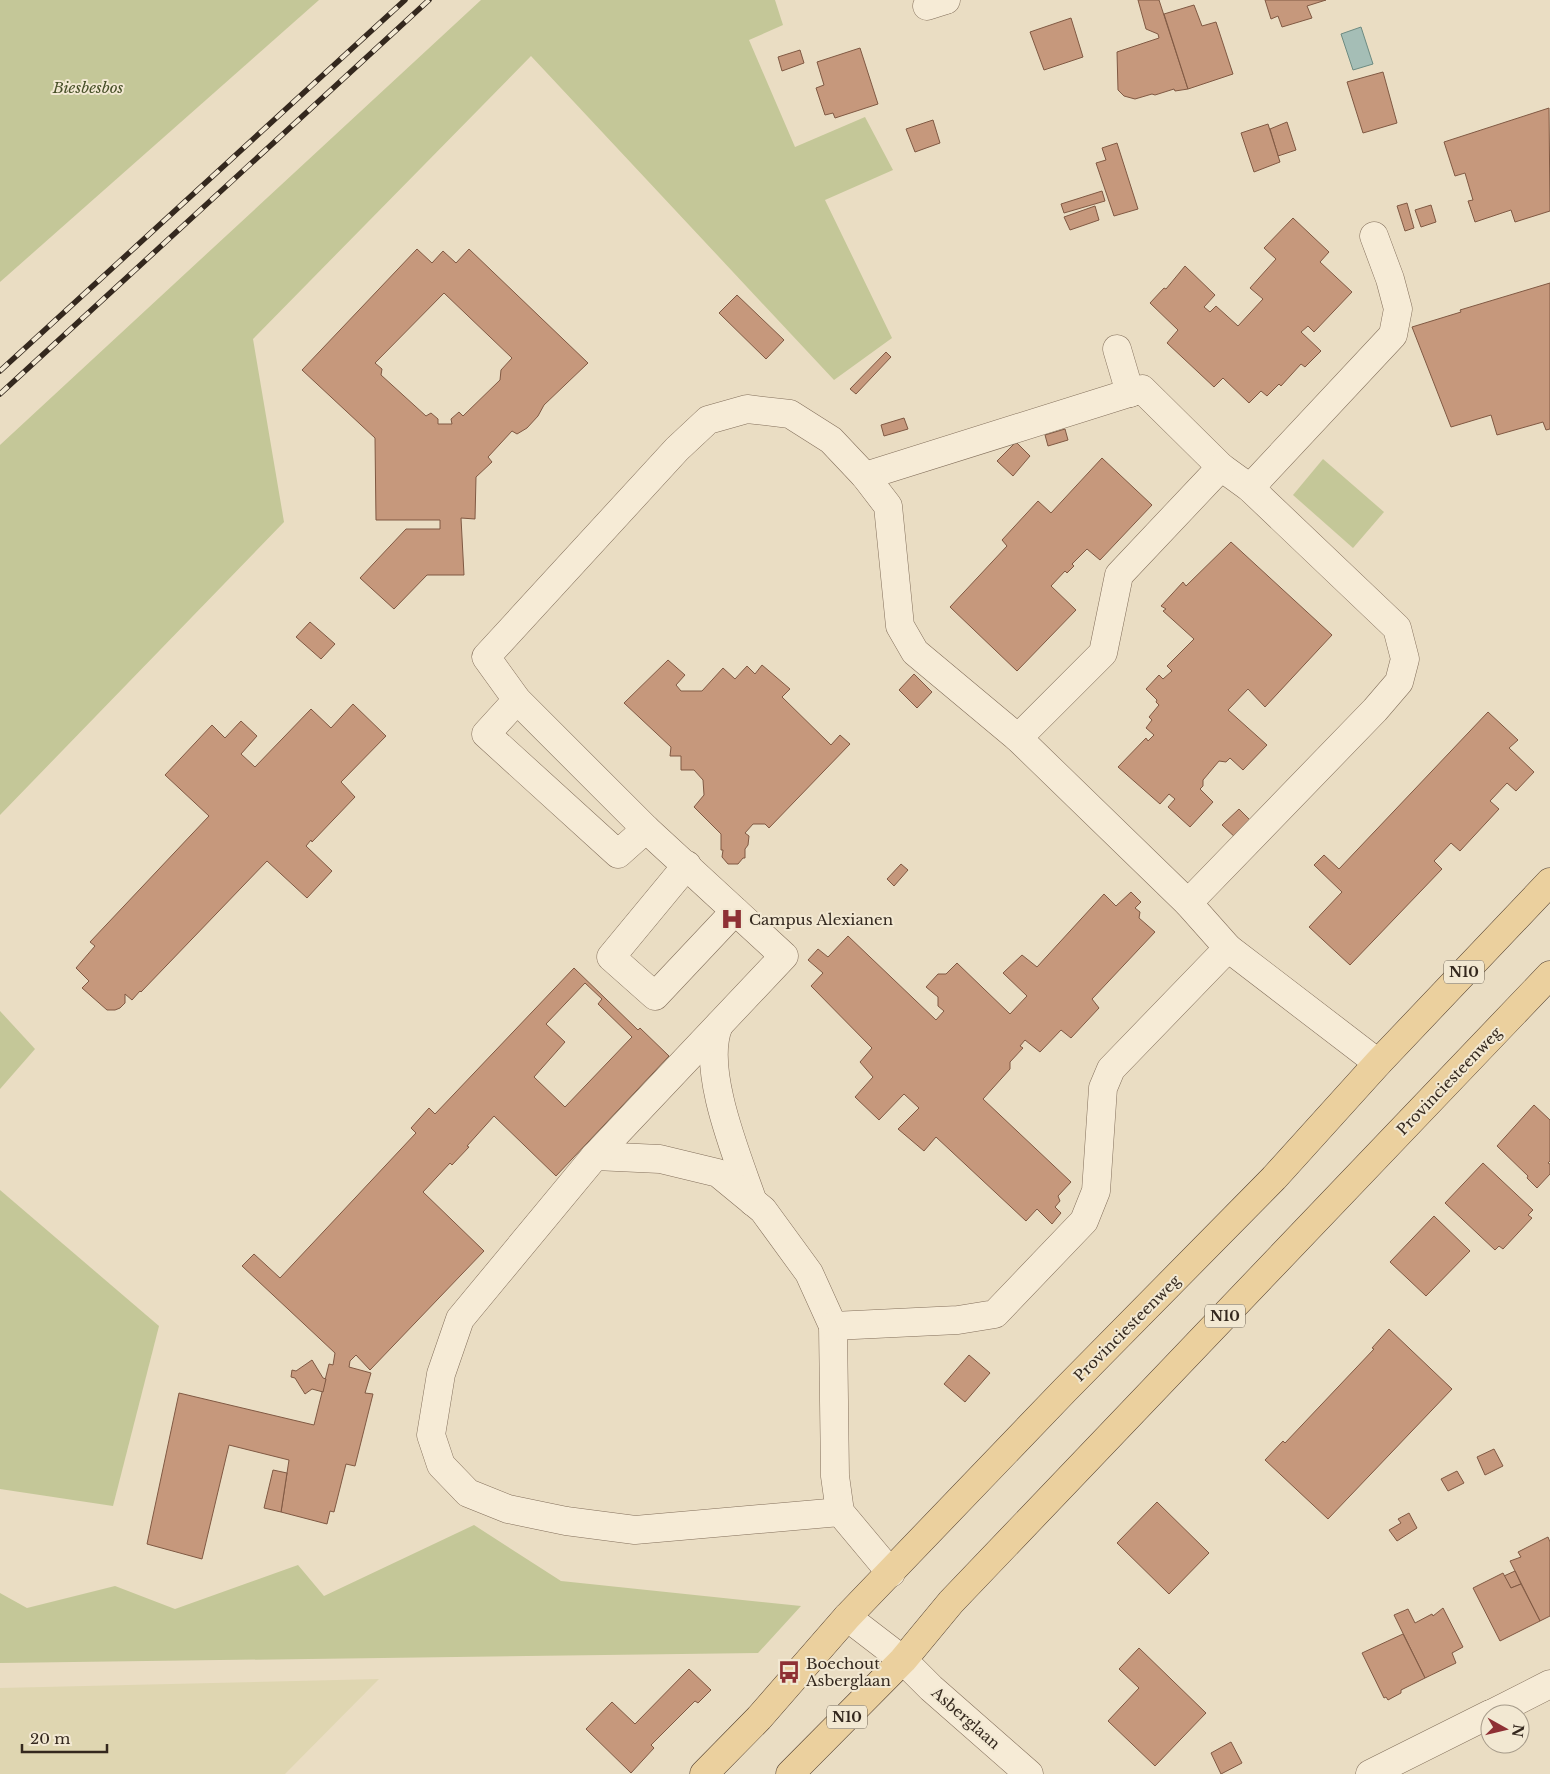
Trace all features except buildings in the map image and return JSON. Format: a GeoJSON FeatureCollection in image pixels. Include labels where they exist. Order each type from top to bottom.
{"type":"FeatureCollection","features":[{"type":"Feature","properties":{"kind":"main road","name":"Provinciesteenweg"},"geometry":{"type":"LineString","coordinates":[[704,1774],[760,1718],[848,1617],[1065,1390],[1274,1178],[1378,1063],[1550,882]]}},
{"type":"Feature","properties":{"kind":"main road","name":"Provinciesteenweg"},"geometry":{"type":"LineString","coordinates":[[790,1774],[903,1660],[951,1602],[1550,975]]}},
{"type":"Feature","properties":{"kind":"street"},"geometry":{"type":"LineString","coordinates":[[1250,488],[1393,335],[1398,309],[1390,279],[1374,236]]}},
{"type":"Feature","properties":{"kind":"street"},"geometry":{"type":"LineString","coordinates":[[1117,348],[1130,393]]}},
{"type":"Feature","properties":{"kind":"street"},"geometry":{"type":"LineString","coordinates":[[865,476],[1142,389],[1220,467],[1250,488],[1397,628],[1405,659],[1399,682],[1375,710],[1188,903]]}},
{"type":"Feature","properties":{"kind":"street"},"geometry":{"type":"LineString","coordinates":[[840,1512],[635,1530],[566,1521],[508,1509],[468,1493],[441,1465],[431,1435],[441,1374],[460,1319],[595,1156],[784,956],[646,829],[516,700],[486,657],[677,449],[708,420],[747,409],[790,414],[831,440],[865,476],[888,506],[900,626],[914,652],[1018,738],[1188,903],[1228,948],[1378,1063]]}},
{"type":"Feature","properties":{"kind":"street"},"geometry":{"type":"LineString","coordinates":[[1018,738],[1103,653],[1118,575],[1220,467]]}},
{"type":"Feature","properties":{"kind":"street"},"geometry":{"type":"LineString","coordinates":[[516,700],[486,734],[618,854],[646,829]]}},
{"type":"Feature","properties":{"kind":"street"},"geometry":{"type":"LineString","coordinates":[[687,866],[611,957],[655,996],[735,911]]}},
{"type":"Feature","properties":{"kind":"street"},"geometry":{"type":"LineString","coordinates":[[833,1326],[958,1320],[996,1314],[1084,1221],[1096,1191],[1103,1088],[1111,1069],[1228,948]]}},
{"type":"Feature","properties":{"kind":"street"},"geometry":{"type":"LineString","coordinates":[[719,1025],[716,1032],[714,1055],[721,1106],[728,1132],[753,1202]]}},
{"type":"Feature","properties":{"kind":"street"},"geometry":{"type":"LineString","coordinates":[[595,1156],[660,1160],[718,1173],[763,1210],[809,1273],[833,1326],[835,1476],[840,1512],[890,1573]]}},
{"type":"Feature","properties":{"kind":"street","name":"Asberglaan"},"geometry":{"type":"LineString","coordinates":[[848,1617],[903,1660],[931,1688],[1030,1774]]}},
{"type":"Feature","properties":{"kind":"street"},"geometry":{"type":"LineString","coordinates":[[1510,1704],[1550,1684]]}},
{"type":"Feature","properties":{"kind":"street"},"geometry":{"type":"LineString","coordinates":[[1370,1774],[1480,1719]]}},
{"type":"Feature","properties":{"kind":"shaded area"},"geometry":{"type":"Polygon","coordinates":[[[379,1679],[285,1774],[0,1774],[0,1688],[379,1679]]]}},
{"type":"Feature","properties":{"kind":"green space","name":"Biesbesbos"},"geometry":{"type":"Polygon","coordinates":[[[0,0],[319,0],[0,282],[0,0]]]}},
{"type":"Feature","properties":{"kind":"green space"},"geometry":{"type":"Polygon","coordinates":[[[481,0],[775,0],[783,25],[749,40],[795,147],[865,117],[893,170],[825,200],[892,338],[834,380],[531,56],[253,339],[284,522],[0,815],[0,445],[481,0]]]}},
{"type":"Feature","properties":{"kind":"green space"},"geometry":{"type":"Polygon","coordinates":[[[1323,459],[1384,512],[1353,548],[1293,495],[1323,459]]]}},
{"type":"Feature","properties":{"kind":"green space"},"geometry":{"type":"Polygon","coordinates":[[[0,1011],[35,1049],[0,1089],[0,1011]]]}},
{"type":"Feature","properties":{"kind":"green space"},"geometry":{"type":"Polygon","coordinates":[[[0,1190],[159,1326],[113,1506],[0,1489],[0,1190]]]}},
{"type":"Feature","properties":{"kind":"green space"},"geometry":{"type":"Polygon","coordinates":[[[474,1525],[561,1581],[801,1606],[758,1653],[0,1663],[0,1593],[27,1608],[115,1586],[175,1609],[298,1565],[324,1596],[474,1525]]]}},
{"type":"Feature","properties":{"kind":"water"},"geometry":{"type":"Polygon","coordinates":[[[1361,27],[1373,64],[1353,70],[1341,34],[1361,27]]]}},
{"type":"Feature","properties":{"kind":"railway"},"geometry":{"type":"LineString","coordinates":[[0,371],[405,0]]}},
{"type":"Feature","properties":{"kind":"railway"},"geometry":{"type":"LineString","coordinates":[[0,394],[429,0]]}},
{"type":"Feature","properties":{"kind":"place","name":"Campus Alexianen"},"geometry":{"type":"Point","coordinates":[732,919]}},
{"type":"Feature","properties":{"kind":"place","name":"Boechout Asberglaan"},"geometry":{"type":"Point","coordinates":[789,1672]}}]}
